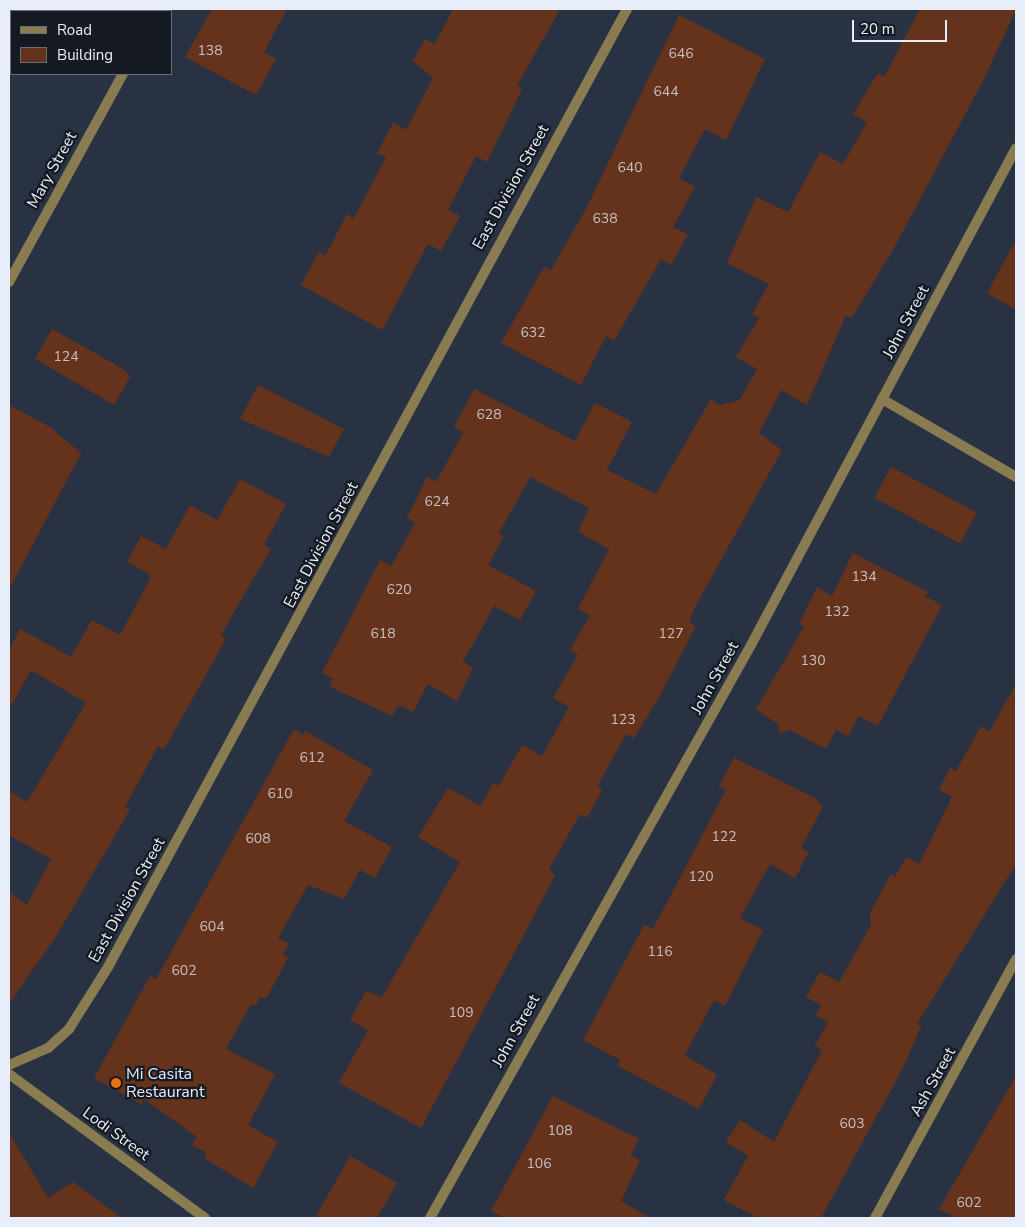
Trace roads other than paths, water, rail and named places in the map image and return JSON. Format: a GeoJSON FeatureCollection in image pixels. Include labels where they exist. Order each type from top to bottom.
{"type":"FeatureCollection","features":[{"type":"Feature","properties":{"kind":"street","name":"East Division Street"},"geometry":{"type":"LineString","coordinates":[[9,1065],[48,1048],[69,1030],[108,967],[626,9]]}},
{"type":"Feature","properties":{"kind":"street","name":"Mary Street"},"geometry":{"type":"LineString","coordinates":[[9,282],[122,75]]}},
{"type":"Feature","properties":{"kind":"street","name":"John Street"},"geometry":{"type":"LineString","coordinates":[[430,1218],[751,645],[1016,148]]}},
{"type":"Feature","properties":{"kind":"street"},"geometry":{"type":"LineString","coordinates":[[882,399],[1016,477]]}},
{"type":"Feature","properties":{"kind":"street","name":"Ash Street"},"geometry":{"type":"LineString","coordinates":[[875,1218],[1016,959]]}},
{"type":"Feature","properties":{"kind":"street","name":"Lodi Street"},"geometry":{"type":"LineString","coordinates":[[9,1074],[205,1218]]}},
{"type":"Feature","properties":{"kind":"place","name":"Mi Casita Restaurant"},"geometry":{"type":"Point","coordinates":[116,1083]}}]}
